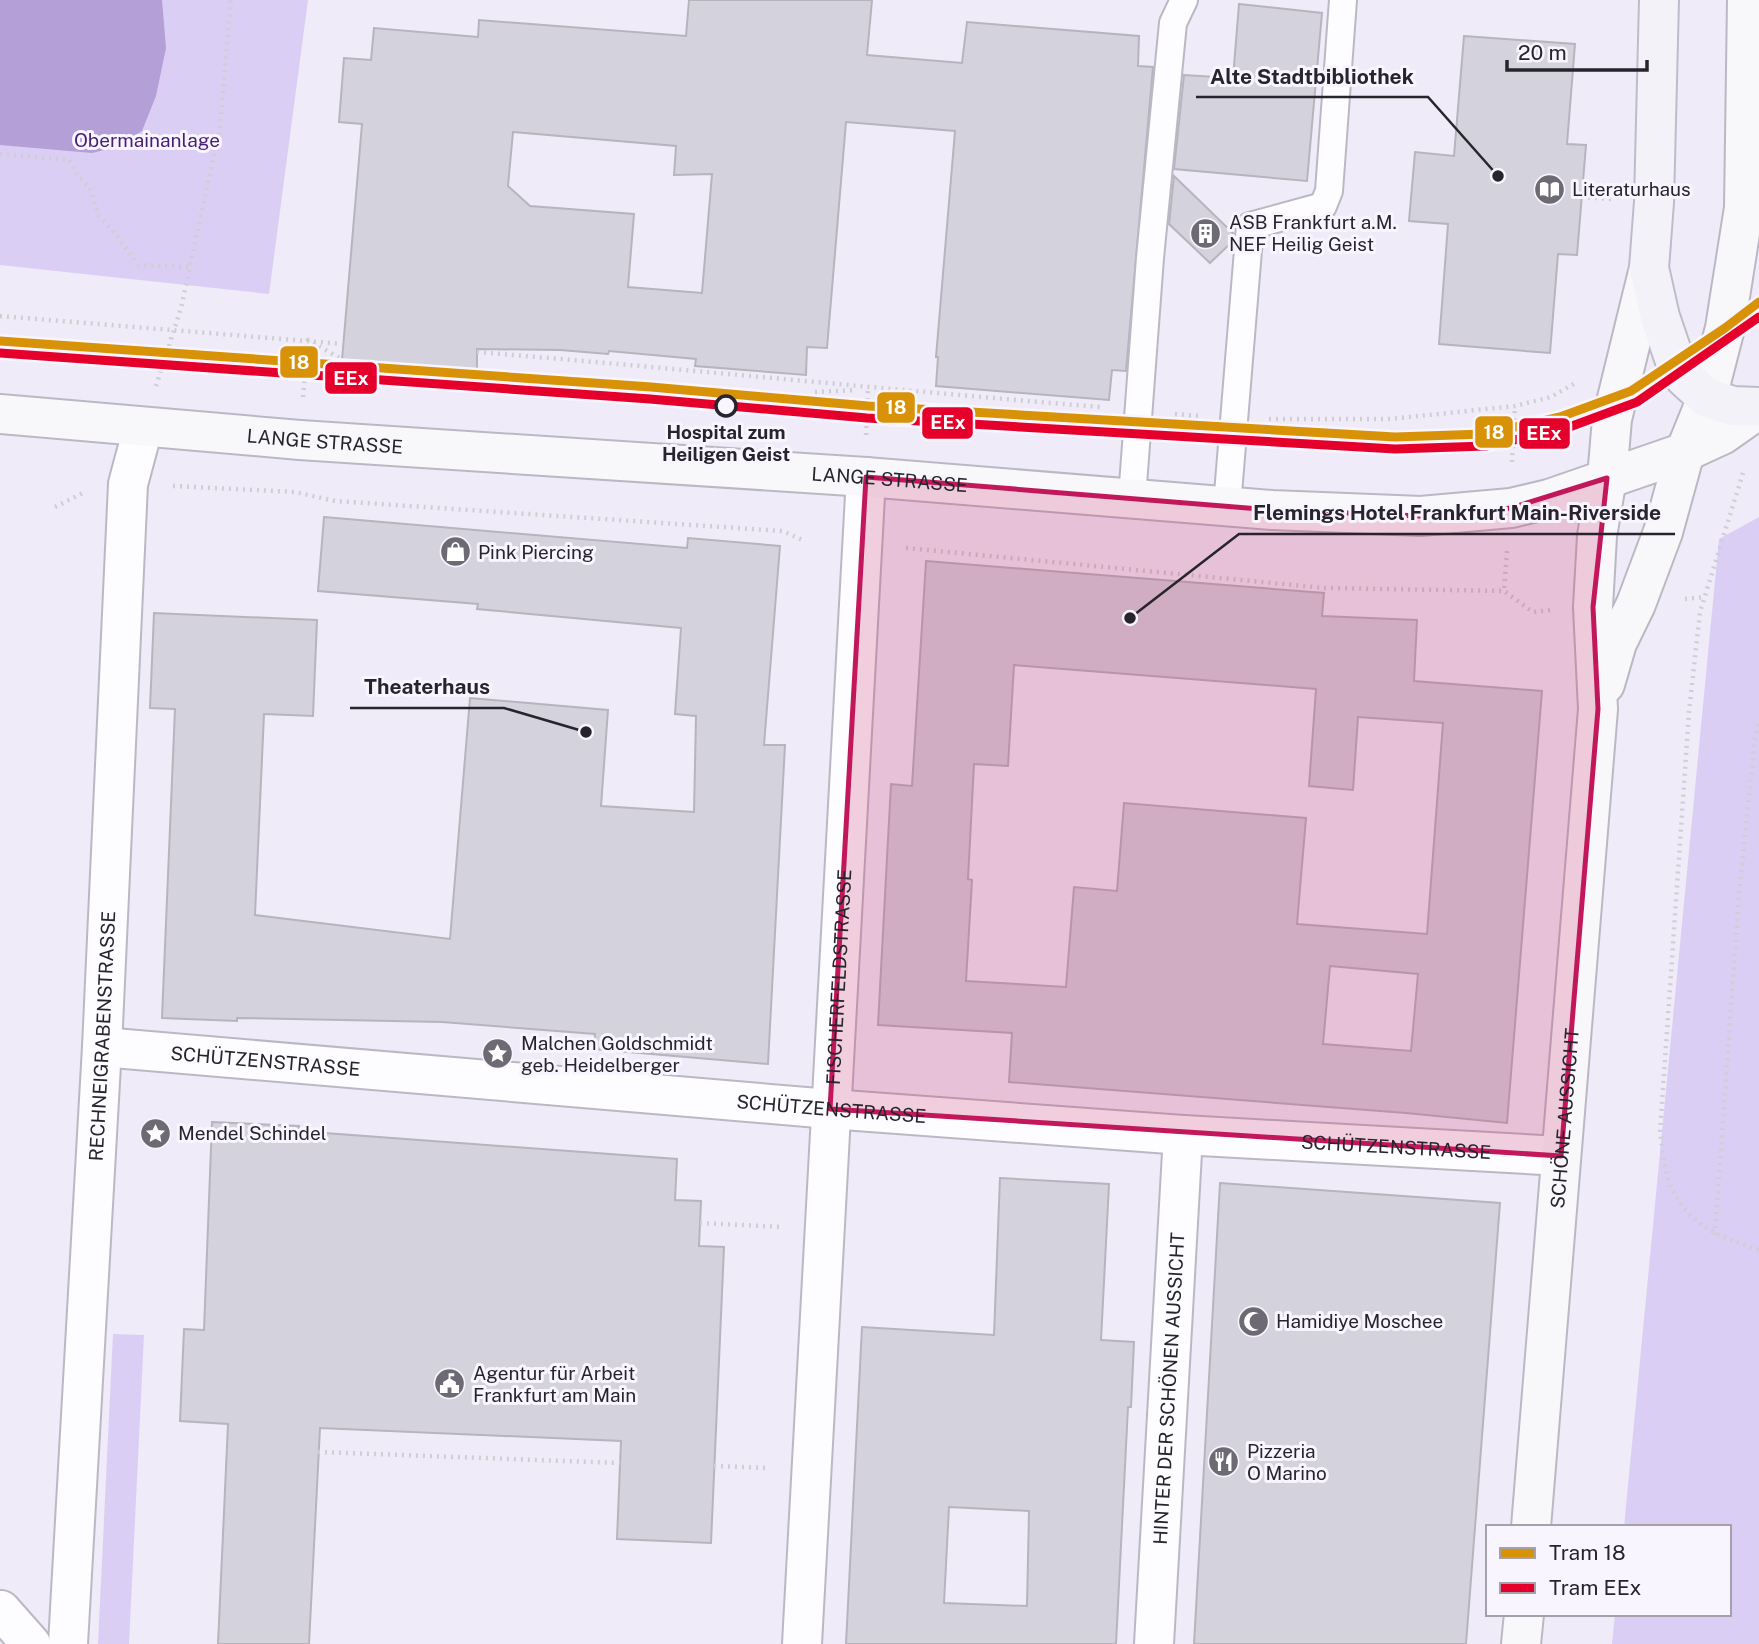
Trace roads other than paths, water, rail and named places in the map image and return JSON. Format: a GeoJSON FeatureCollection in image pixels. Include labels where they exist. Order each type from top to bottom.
{"type":"FeatureCollection","features":[{"type":"Feature","properties":{"kind":"main road"},"geometry":{"type":"LineString","coordinates":[[1659,0],[1654,201],[1649,268],[1660,317],[1675,361],[1685,378],[1707,398],[1734,406],[1759,408]]}},
{"type":"Feature","properties":{"kind":"main road","name":"SCHÖNE AUSSICHT"},"geometry":{"type":"LineString","coordinates":[[1598,709],[1617,643],[1636,604],[1663,532],[1685,452],[1707,398],[1725,328],[1744,208],[1747,0]]}},
{"type":"Feature","properties":{"kind":"main road","name":"SCHÖNE AUSSICHT"},"geometry":{"type":"LineString","coordinates":[[1531,1525],[1598,709],[1593,607],[1597,536],[1607,478],[1612,419],[1649,268]]}},
{"type":"Feature","properties":{"kind":"main road","name":"LANGE STRASSE"},"geometry":{"type":"LineString","coordinates":[[0,414],[143,428],[866,460],[1132,498],[1421,516],[1511,508],[1549,499],[1685,452],[1721,435],[1759,408]]}},
{"type":"Feature","properties":{"kind":"main road"},"geometry":{"type":"LineString","coordinates":[[1521,1644],[1524,1616]]}},
{"type":"Feature","properties":{"kind":"street","name":"RECHNEIGRABENSTRASSE"},"geometry":{"type":"LineString","coordinates":[[68,1644],[102,1047],[128,484],[143,428]]}},
{"type":"Feature","properties":{"kind":"street","name":"FISCHERFELDSTRASSE"},"geometry":{"type":"LineString","coordinates":[[802,1644],[866,460]]}},
{"type":"Feature","properties":{"kind":"street","name":"SCHÜTZENSTRASSE"},"geometry":{"type":"LineString","coordinates":[[102,1047],[830,1109],[1183,1135],[1561,1156]]}},
{"type":"Feature","properties":{"kind":"street","name":"HINTER DER SCHÖNEN AUSSICHT"},"geometry":{"type":"LineString","coordinates":[[1154,1644],[1183,1135]]}},
{"type":"Feature","properties":{"kind":"street"},"geometry":{"type":"LineString","coordinates":[[1,1609],[31,1644]]}},
{"type":"Feature","properties":{"kind":"lane"},"geometry":{"type":"LineString","coordinates":[[1132,498],[1150,258],[1172,23],[1184,0]]}},
{"type":"Feature","properties":{"kind":"lane"},"geometry":{"type":"LineString","coordinates":[[1227,506],[1250,226],[1323,206],[1329,191],[1343,0]]}},
{"type":"Feature","properties":{"kind":"tram line","name":"18"},"geometry":{"type":"LineString","coordinates":[[0,341],[651,387],[868,406],[1395,437],[1484,434],[1560,417],[1631,391],[1759,302]]}},
{"type":"Feature","properties":{"kind":"tram line","name":"EEx"},"geometry":{"type":"LineString","coordinates":[[0,353],[650,399],[867,418],[1395,449],[1486,446],[1564,429],[1637,402],[1759,317]]}},
{"type":"Feature","properties":{"kind":"place","name":"Alte Stadtbibliothek"},"geometry":{"type":"Point","coordinates":[1498,176]}},
{"type":"Feature","properties":{"kind":"place","name":"Literaturhaus"},"geometry":{"type":"Point","coordinates":[1549,189]}},
{"type":"Feature","properties":{"kind":"place","name":"ASB Frankfurt a.M. NEF Heilig Geist"},"geometry":{"type":"Point","coordinates":[1206,233]}},
{"type":"Feature","properties":{"kind":"place","name":"Hospital zum Heiligen Geist"},"geometry":{"type":"Point","coordinates":[726,406]}},
{"type":"Feature","properties":{"kind":"place","name":"Pink Piercing"},"geometry":{"type":"Point","coordinates":[455,552]}},
{"type":"Feature","properties":{"kind":"place","name":"Flemings Hotel Frankfurt Main-Riverside"},"geometry":{"type":"Point","coordinates":[1130,618]}},
{"type":"Feature","properties":{"kind":"place","name":"Theaterhaus"},"geometry":{"type":"Point","coordinates":[586,732]}},
{"type":"Feature","properties":{"kind":"place","name":"Malchen Goldschmidt geb. Heidelberger"},"geometry":{"type":"Point","coordinates":[498,1054]}},
{"type":"Feature","properties":{"kind":"place","name":"Mendel Schindel"},"geometry":{"type":"Point","coordinates":[155,1133]}},
{"type":"Feature","properties":{"kind":"place","name":"Hamidiye Moschee"},"geometry":{"type":"Point","coordinates":[1253,1321]}},
{"type":"Feature","properties":{"kind":"place","name":"Agentur für Arbeit Frankfurt am Main"},"geometry":{"type":"Point","coordinates":[450,1384]}},
{"type":"Feature","properties":{"kind":"place","name":"Pizzeria O Marino"},"geometry":{"type":"Point","coordinates":[1224,1462]}},
{"type":"Feature","properties":{"kind":"park label","name":"Obermainanlage"},"geometry":{"type":"Point","coordinates":[147,140]}}]}
